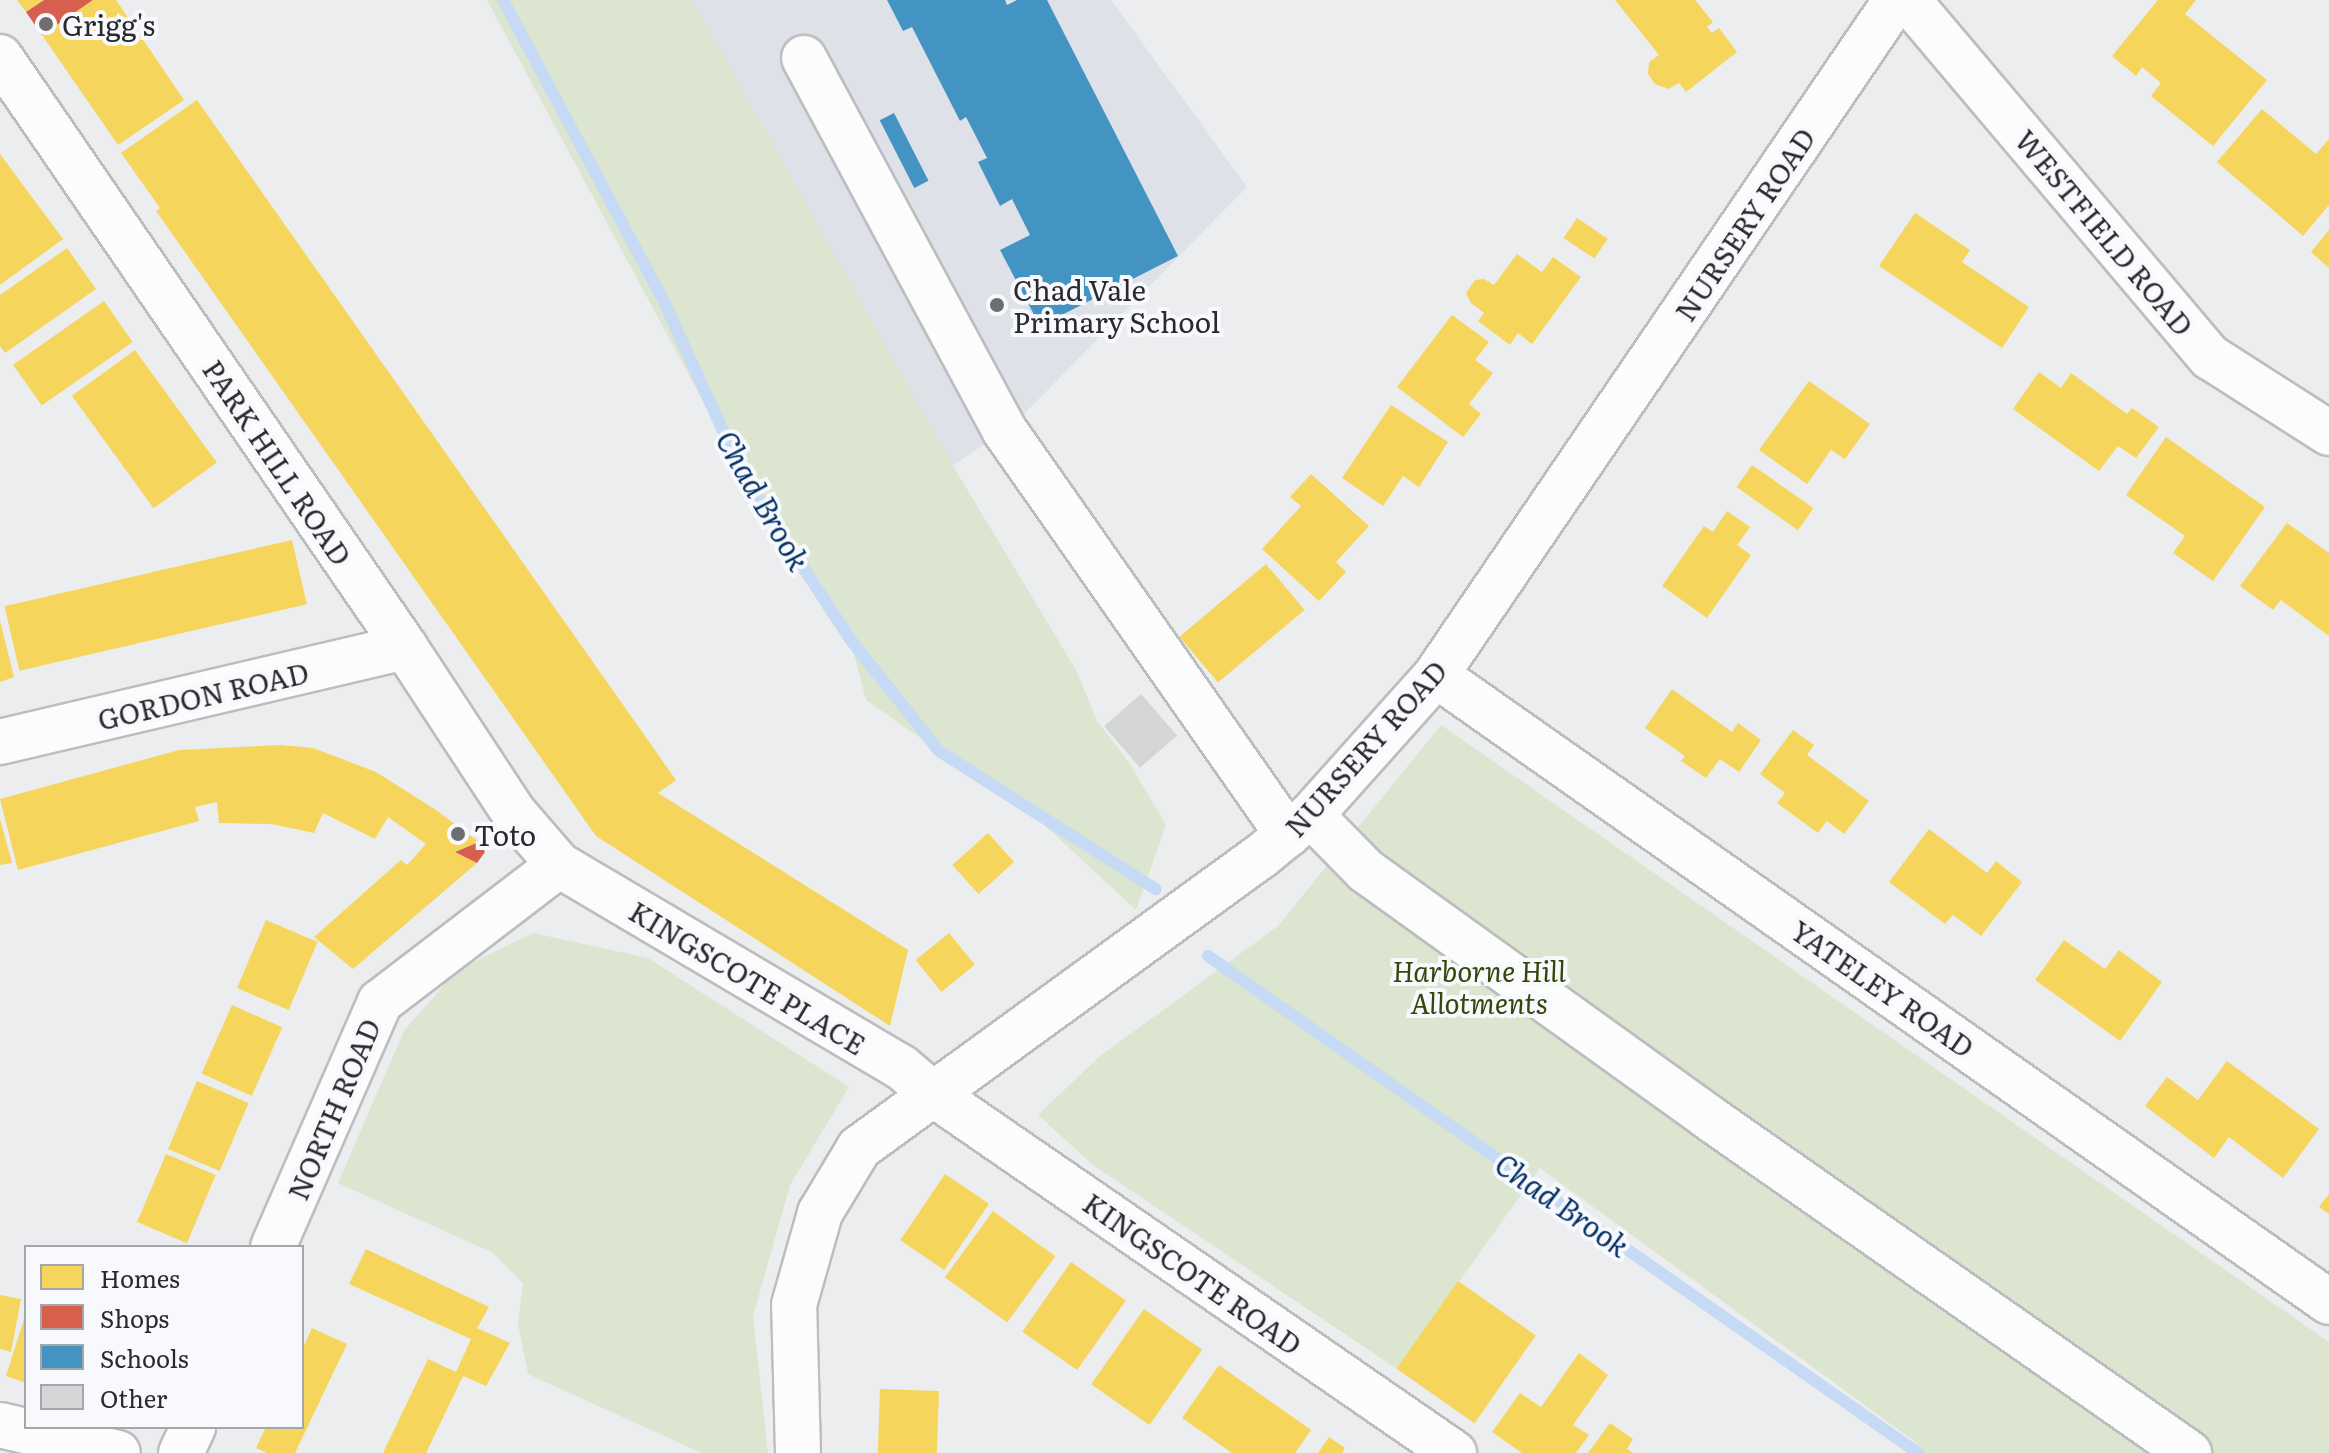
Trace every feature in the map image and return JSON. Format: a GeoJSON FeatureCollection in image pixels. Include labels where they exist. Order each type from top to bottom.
{"type":"FeatureCollection","features":[{"type":"Feature","properties":{"kind":"street","name":"NURSERY ROAD"},"geometry":{"type":"LineString","coordinates":[[798,1453],[794,1305],[820,1213],[859,1148],[1300,825],[1436,675],[1896,0]]}},
{"type":"Feature","properties":{"kind":"street","name":"WESTFIELD ROAD"},"geometry":{"type":"LineString","coordinates":[[1908,0],[2210,357],[2329,433]]}},
{"type":"Feature","properties":{"kind":"street","name":"PARK HILL ROAD"},"geometry":{"type":"LineString","coordinates":[[0,57],[405,647],[514,813],[559,865]]}},
{"type":"Feature","properties":{"kind":"street"},"geometry":{"type":"LineString","coordinates":[[804,58],[1005,431],[1300,825],[1708,1117],[2189,1453]]}},
{"type":"Feature","properties":{"kind":"street","name":"GORDON ROAD"},"geometry":{"type":"LineString","coordinates":[[0,742],[405,647]]}},
{"type":"Feature","properties":{"kind":"street","name":"YATELEY ROAD"},"geometry":{"type":"LineString","coordinates":[[1436,675],[2329,1302]]}},
{"type":"Feature","properties":{"kind":"street","name":"KINGSCOTE PLACE"},"geometry":{"type":"LineString","coordinates":[[559,865],[901,1067],[933,1094]]}},
{"type":"Feature","properties":{"kind":"street","name":"NORTH ROAD"},"geometry":{"type":"LineString","coordinates":[[274,1245],[380,1002],[559,865]]}},
{"type":"Feature","properties":{"kind":"street","name":"KINGSCOTE ROAD"},"geometry":{"type":"LineString","coordinates":[[933,1094],[1454,1453]]}},
{"type":"Feature","properties":{"kind":"street"},"geometry":{"type":"LineString","coordinates":[[0,1425],[118,1453]]}},
{"type":"Feature","properties":{"kind":"street"},"geometry":{"type":"LineString","coordinates":[[181,1453],[192,1429]]}},
{"type":"Feature","properties":{"kind":"shaded area","name":"Chad Vale Primary School"},"geometry":{"type":"Polygon","coordinates":[[[692,0],[1111,0],[1247,187],[1016,422],[953,466],[692,0]]]}},
{"type":"Feature","properties":{"kind":"green space"},"geometry":{"type":"Polygon","coordinates":[[[487,0],[692,0],[953,466],[1076,670],[1097,721],[1128,761],[1166,825],[1136,910],[1041,822],[866,700],[850,639],[745,479],[487,0]]]}},
{"type":"Feature","properties":{"kind":"green space","name":"Harborne Hill Allotments"},"geometry":{"type":"Polygon","coordinates":[[[1441,725],[2329,1342],[2329,1453],[1913,1453],[1918,1444],[1540,1168],[1397,1369],[1093,1165],[1038,1115],[1099,1057],[1278,926],[1441,725]]]}},
{"type":"Feature","properties":{"kind":"green space"},"geometry":{"type":"Polygon","coordinates":[[[533,933],[648,958],[849,1087],[790,1185],[753,1316],[768,1453],[702,1453],[528,1374],[518,1323],[523,1283],[493,1253],[338,1183],[404,1031],[457,970],[533,933]]]}},
{"type":"Feature","properties":{"kind":"building: Homes"},"geometry":{"type":"Polygon","coordinates":[[[17,0],[44,0],[26,12],[17,0]]]}},
{"type":"Feature","properties":{"kind":"building: Homes"},"geometry":{"type":"Polygon","coordinates":[[[93,0],[116,0],[184,100],[118,145],[42,35],[93,0]]]}},
{"type":"Feature","properties":{"kind":"building: Homes"},"geometry":{"type":"Polygon","coordinates":[[[1615,0],[1695,0],[1713,22],[1707,27],[1712,33],[1719,28],[1737,52],[1686,92],[1679,83],[1668,89],[1655,84],[1648,74],[1649,62],[1659,55],[1615,0]]]}},
{"type":"Feature","properties":{"kind":"building: Homes"},"geometry":{"type":"Polygon","coordinates":[[[2158,0],[2196,0],[2185,14],[2267,80],[2213,146],[2151,96],[2161,83],[2142,67],[2136,76],[2112,56],[2158,0]]]}},
{"type":"Feature","properties":{"kind":"building: Homes"},"geometry":{"type":"Polygon","coordinates":[[[197,100],[676,780],[658,793],[908,950],[890,1026],[596,836],[156,211],[160,208],[121,153],[197,100]]]}},
{"type":"Feature","properties":{"kind":"building: Homes"},"geometry":{"type":"Polygon","coordinates":[[[2262,109],[2316,154],[2329,139],[2329,205],[2303,236],[2217,162],[2262,109]]]}},
{"type":"Feature","properties":{"kind":"building: Homes"},"geometry":{"type":"Polygon","coordinates":[[[0,154],[63,239],[0,285],[0,154]]]}},
{"type":"Feature","properties":{"kind":"building: Homes"},"geometry":{"type":"Polygon","coordinates":[[[1915,213],[1970,250],[1962,262],[2029,307],[2002,348],[1879,266],[1915,213]]]}},
{"type":"Feature","properties":{"kind":"building: Homes"},"geometry":{"type":"Polygon","coordinates":[[[1577,218],[1608,239],[1594,259],[1564,238],[1577,218]]]}},
{"type":"Feature","properties":{"kind":"building: Homes"},"geometry":{"type":"Polygon","coordinates":[[[2329,230],[2329,268],[2311,252],[2329,230]]]}},
{"type":"Feature","properties":{"kind":"building: Homes"},"geometry":{"type":"Polygon","coordinates":[[[67,248],[96,289],[5,353],[0,346],[0,295],[67,248]]]}},
{"type":"Feature","properties":{"kind":"building: Homes"},"geometry":{"type":"Polygon","coordinates":[[[1517,254],[1542,272],[1553,257],[1581,277],[1532,344],[1518,333],[1510,345],[1478,321],[1484,313],[1471,303],[1466,293],[1475,280],[1484,279],[1494,285],[1517,254]]]}},
{"type":"Feature","properties":{"kind":"building: Homes"},"geometry":{"type":"Polygon","coordinates":[[[104,301],[133,342],[42,406],[13,365],[104,301]]]}},
{"type":"Feature","properties":{"kind":"building: Homes"},"geometry":{"type":"Polygon","coordinates":[[[1452,315],[1489,342],[1475,360],[1493,373],[1469,404],[1481,414],[1463,437],[1397,387],[1452,315]]]}},
{"type":"Feature","properties":{"kind":"building: Homes"},"geometry":{"type":"Polygon","coordinates":[[[135,350],[217,462],[154,508],[72,396],[135,350]]]}},
{"type":"Feature","properties":{"kind":"building: Homes"},"geometry":{"type":"Polygon","coordinates":[[[2039,372],[2061,388],[2071,373],[2127,414],[2132,408],[2159,427],[2136,458],[2118,446],[2099,471],[2013,409],[2039,372]]]}},
{"type":"Feature","properties":{"kind":"building: Homes"},"geometry":{"type":"Polygon","coordinates":[[[1809,381],[1870,424],[1845,459],[1831,450],[1807,484],[1759,450],[1809,381]]]}},
{"type":"Feature","properties":{"kind":"building: Homes"},"geometry":{"type":"Polygon","coordinates":[[[1391,405],[1448,442],[1419,487],[1403,476],[1383,506],[1342,478],[1391,405]]]}},
{"type":"Feature","properties":{"kind":"building: Homes"},"geometry":{"type":"Polygon","coordinates":[[[2166,437],[2265,507],[2213,581],[2173,553],[2185,536],[2126,495],[2166,437]]]}},
{"type":"Feature","properties":{"kind":"building: Homes"},"geometry":{"type":"Polygon","coordinates":[[[1752,465],[1813,508],[1798,530],[1737,487],[1752,465]]]}},
{"type":"Feature","properties":{"kind":"building: Homes"},"geometry":{"type":"Polygon","coordinates":[[[1311,474],[1369,526],[1336,562],[1346,572],[1319,601],[1262,549],[1301,506],[1290,497],[1311,474]]]}},
{"type":"Feature","properties":{"kind":"building: Homes"},"geometry":{"type":"Polygon","coordinates":[[[1727,511],[1750,527],[1737,545],[1751,555],[1707,618],[1662,586],[1704,526],[1713,532],[1727,511]]]}},
{"type":"Feature","properties":{"kind":"building: Homes"},"geometry":{"type":"Polygon","coordinates":[[[2287,523],[2329,553],[2329,636],[2281,600],[2273,610],[2240,586],[2287,523]]]}},
{"type":"Feature","properties":{"kind":"building: Homes"},"geometry":{"type":"Polygon","coordinates":[[[292,540],[307,604],[19,671],[5,606],[292,540]]]}},
{"type":"Feature","properties":{"kind":"building: Homes"},"geometry":{"type":"Polygon","coordinates":[[[1266,564],[1305,610],[1218,683],[1179,637],[1266,564]]]}},
{"type":"Feature","properties":{"kind":"building: Homes"},"geometry":{"type":"Polygon","coordinates":[[[0,621],[14,677],[0,682],[0,621]]]}},
{"type":"Feature","properties":{"kind":"building: Homes"},"geometry":{"type":"Polygon","coordinates":[[[1672,689],[1732,732],[1738,723],[1761,740],[1739,772],[1720,759],[1706,778],[1681,761],[1685,756],[1645,728],[1672,689]]]}},
{"type":"Feature","properties":{"kind":"building: Homes"},"geometry":{"type":"Polygon","coordinates":[[[1793,730],[1814,745],[1807,755],[1869,801],[1844,834],[1827,821],[1818,833],[1777,803],[1785,793],[1760,774],[1793,730]]]}},
{"type":"Feature","properties":{"kind":"building: Homes"},"geometry":{"type":"Polygon","coordinates":[[[281,745],[313,748],[376,772],[479,842],[455,852],[477,863],[353,969],[314,937],[401,860],[407,865],[426,844],[388,817],[375,839],[323,813],[314,833],[271,824],[219,823],[217,802],[195,807],[199,821],[18,870],[0,799],[179,750],[281,745]]]}},
{"type":"Feature","properties":{"kind":"building: Homes"},"geometry":{"type":"Polygon","coordinates":[[[0,819],[12,863],[0,865],[0,819]]]}},
{"type":"Feature","properties":{"kind":"building: Homes"},"geometry":{"type":"Polygon","coordinates":[[[1929,829],[1987,873],[1996,861],[2022,882],[1981,936],[1953,915],[1945,924],[1889,882],[1929,829]]]}},
{"type":"Feature","properties":{"kind":"building: Homes"},"geometry":{"type":"Polygon","coordinates":[[[988,833],[1014,862],[978,894],[952,865],[988,833]]]}},
{"type":"Feature","properties":{"kind":"building: Homes"},"geometry":{"type":"Polygon","coordinates":[[[266,920],[318,942],[289,1010],[237,988],[266,920]]]}},
{"type":"Feature","properties":{"kind":"building: Homes"},"geometry":{"type":"Polygon","coordinates":[[[949,933],[975,965],[941,992],[916,960],[949,933]]]}},
{"type":"Feature","properties":{"kind":"building: Homes"},"geometry":{"type":"Polygon","coordinates":[[[2064,940],[2105,969],[2119,950],[2162,982],[2120,1041],[2035,980],[2064,940]]]}},
{"type":"Feature","properties":{"kind":"building: Homes"},"geometry":{"type":"Polygon","coordinates":[[[232,1005],[282,1027],[252,1096],[201,1074],[232,1005]]]}},
{"type":"Feature","properties":{"kind":"building: Homes"},"geometry":{"type":"Polygon","coordinates":[[[2227,1061],[2319,1129],[2283,1178],[2229,1137],[2214,1158],[2145,1106],[2167,1077],[2198,1100],[2227,1061]]]}},
{"type":"Feature","properties":{"kind":"building: Homes"},"geometry":{"type":"Polygon","coordinates":[[[197,1081],[249,1103],[220,1171],[168,1149],[197,1081]]]}},
{"type":"Feature","properties":{"kind":"building: Homes"},"geometry":{"type":"Polygon","coordinates":[[[166,1154],[216,1175],[187,1243],[137,1222],[166,1154]]]}},
{"type":"Feature","properties":{"kind":"building: Homes"},"geometry":{"type":"Polygon","coordinates":[[[945,1174],[989,1204],[944,1270],[900,1240],[945,1174]]]}},
{"type":"Feature","properties":{"kind":"building: Homes"},"geometry":{"type":"Polygon","coordinates":[[[2329,1194],[2329,1214],[2319,1207],[2329,1194]]]}},
{"type":"Feature","properties":{"kind":"building: Homes"},"geometry":{"type":"Polygon","coordinates":[[[993,1211],[1055,1256],[1007,1323],[945,1277],[993,1211]]]}},
{"type":"Feature","properties":{"kind":"building: Homes"},"geometry":{"type":"Polygon","coordinates":[[[366,1249],[489,1307],[477,1328],[510,1343],[486,1386],[463,1376],[426,1453],[383,1453],[428,1359],[456,1372],[471,1339],[349,1284],[366,1249]]]}},
{"type":"Feature","properties":{"kind":"building: Homes"},"geometry":{"type":"Polygon","coordinates":[[[1071,1262],[1126,1300],[1077,1370],[1022,1332],[1071,1262]]]}},
{"type":"Feature","properties":{"kind":"building: Homes"},"geometry":{"type":"Polygon","coordinates":[[[1458,1281],[1536,1335],[1474,1423],[1397,1369],[1458,1281]]]}},
{"type":"Feature","properties":{"kind":"building: Homes"},"geometry":{"type":"Polygon","coordinates":[[[0,1295],[21,1299],[11,1352],[0,1349],[0,1295]]]}},
{"type":"Feature","properties":{"kind":"building: Homes"},"geometry":{"type":"Polygon","coordinates":[[[1144,1309],[1202,1350],[1149,1425],[1091,1384],[1144,1309]]]}},
{"type":"Feature","properties":{"kind":"building: Homes"},"geometry":{"type":"Polygon","coordinates":[[[24,1319],[24,1382],[6,1376],[24,1319]]]}},
{"type":"Feature","properties":{"kind":"building: Homes"},"geometry":{"type":"Polygon","coordinates":[[[312,1328],[347,1344],[295,1453],[267,1453],[256,1448],[265,1429],[304,1429],[304,1346],[312,1328]]]}},
{"type":"Feature","properties":{"kind":"building: Homes"},"geometry":{"type":"Polygon","coordinates":[[[1579,1353],[1608,1375],[1573,1425],[1589,1435],[1576,1453],[1522,1453],[1492,1432],[1520,1393],[1541,1407],[1579,1353]]]}},
{"type":"Feature","properties":{"kind":"building: Homes"},"geometry":{"type":"Polygon","coordinates":[[[1219,1365],[1311,1430],[1295,1453],[1232,1453],[1182,1418],[1219,1365]]]}},
{"type":"Feature","properties":{"kind":"building: Homes"},"geometry":{"type":"Polygon","coordinates":[[[880,1389],[939,1391],[937,1453],[878,1453],[880,1389]]]}},
{"type":"Feature","properties":{"kind":"building: Homes"},"geometry":{"type":"Polygon","coordinates":[[[1610,1423],[1633,1439],[1627,1449],[1633,1453],[1588,1453],[1610,1423]]]}},
{"type":"Feature","properties":{"kind":"building: Homes"},"geometry":{"type":"Polygon","coordinates":[[[1329,1437],[1345,1448],[1342,1453],[1318,1453],[1329,1437]]]}},
{"type":"Feature","properties":{"kind":"building: Shops","name":"Grigg's"},"geometry":{"type":"Polygon","coordinates":[[[44,0],[93,0],[42,35],[26,12],[44,0]]]}},
{"type":"Feature","properties":{"kind":"building: Shops"},"geometry":{"type":"Polygon","coordinates":[[[479,842],[485,852],[477,863],[455,852],[479,842]]]}},
{"type":"Feature","properties":{"kind":"building: Schools"},"geometry":{"type":"Polygon","coordinates":[[[887,0],[1005,0],[1007,5],[1017,0],[1047,0],[1178,256],[1040,326],[1000,250],[1030,235],[1012,199],[1000,206],[978,162],[987,158],[966,117],[960,121],[912,27],[903,31],[887,0]]]}},
{"type":"Feature","properties":{"kind":"building: Schools"},"geometry":{"type":"Polygon","coordinates":[[[894,113],[929,181],[914,188],[880,120],[894,113]]]}},
{"type":"Feature","properties":{"kind":"building: Other"},"geometry":{"type":"Polygon","coordinates":[[[1141,694],[1177,736],[1140,768],[1104,726],[1141,694]]]}},
{"type":"Feature","properties":{"kind":"waterway","name":"Chad Brook"},"geometry":{"type":"LineString","coordinates":[[503,0],[665,304],[745,479],[850,639],[939,751],[1156,889]]}},
{"type":"Feature","properties":{"kind":"waterway","name":"Chad Brook"},"geometry":{"type":"LineString","coordinates":[[1208,956],[1918,1453]]}},
{"type":"Feature","properties":{"kind":"place","name":"Grigg's"},"geometry":{"type":"Point","coordinates":[46,24]}},
{"type":"Feature","properties":{"kind":"place","name":"Chad Vale Primary School"},"geometry":{"type":"Point","coordinates":[997,305]}},
{"type":"Feature","properties":{"kind":"place","name":"Toto"},"geometry":{"type":"Point","coordinates":[458,834]}}]}
